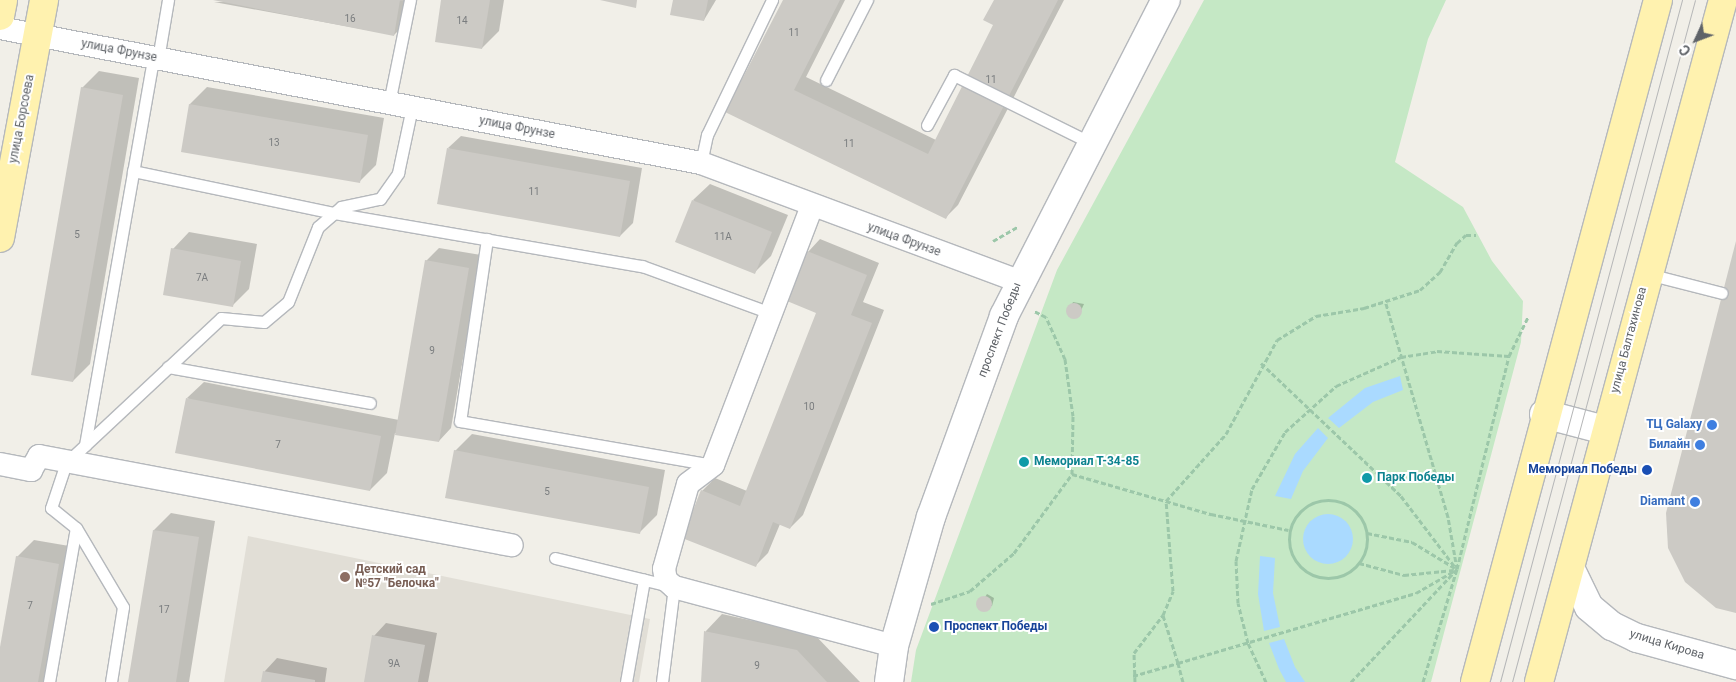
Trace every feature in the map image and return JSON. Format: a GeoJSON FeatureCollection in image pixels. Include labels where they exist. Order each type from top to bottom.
{"type":"FeatureCollection","features":[{"type":"Feature","properties":{"kind":"main road"},"geometry":{"type":"LineString","coordinates":[[0,16],[3,0]]}},
{"type":"Feature","properties":{"kind":"main road","name":"улица Борсоева"},"geometry":{"type":"LineString","coordinates":[[0,238],[44,0]]}},
{"type":"Feature","properties":{"kind":"main road"},"geometry":{"type":"LineString","coordinates":[[1475,682],[1544,414],[1658,0]]}},
{"type":"Feature","properties":{"kind":"main road","name":"улица Балтахинова"},"geometry":{"type":"LineString","coordinates":[[1539,682],[1646,274],[1723,0]]}},
{"type":"Feature","properties":{"kind":"street","name":"проспект Победы"},"geometry":{"type":"LineString","coordinates":[[889,682],[894,646],[931,516],[1018,281],[1166,0]]}},
{"type":"Feature","properties":{"kind":"street","name":"улица Фрунзе"},"geometry":{"type":"LineString","coordinates":[[0,28],[701,163],[812,206],[1018,281]]}},
{"type":"Feature","properties":{"kind":"street"},"geometry":{"type":"LineString","coordinates":[[812,206],[773,314],[713,465],[688,484],[664,569],[666,580],[674,587],[894,646]]}},
{"type":"Feature","properties":{"kind":"street"},"geometry":{"type":"LineString","coordinates":[[1544,414],[1605,430]]}},
{"type":"Feature","properties":{"kind":"street"},"geometry":{"type":"LineString","coordinates":[[0,464],[31,470],[40,456],[66,463],[512,545]]}},
{"type":"Feature","properties":{"kind":"street","name":"улица Кирова"},"geometry":{"type":"LineString","coordinates":[[1570,568],[1589,607],[1612,626],[1637,638],[1736,665]]}},
{"type":"Feature","properties":{"kind":"lane"},"geometry":{"type":"LineString","coordinates":[[85,445],[133,171],[168,0]]}},
{"type":"Feature","properties":{"kind":"lane"},"geometry":{"type":"LineString","coordinates":[[389,103],[410,0]]}},
{"type":"Feature","properties":{"kind":"lane"},"geometry":{"type":"LineString","coordinates":[[701,163],[707,135],[772,0]]}},
{"type":"Feature","properties":{"kind":"lane"},"geometry":{"type":"LineString","coordinates":[[826,80],[867,0]]}},
{"type":"Feature","properties":{"kind":"lane"},"geometry":{"type":"LineString","coordinates":[[927,125],[954,75],[1090,143]]}},
{"type":"Feature","properties":{"kind":"lane"},"geometry":{"type":"LineString","coordinates":[[111,682],[123,608],[76,528],[51,508],[66,463],[221,318],[264,322],[288,302],[318,226],[341,207],[380,199],[398,173],[412,108]]}},
{"type":"Feature","properties":{"kind":"lane"},"geometry":{"type":"LineString","coordinates":[[133,171],[334,213],[642,266],[773,314]]}},
{"type":"Feature","properties":{"kind":"lane"},"geometry":{"type":"LineString","coordinates":[[487,239],[460,420],[713,465]]}},
{"type":"Feature","properties":{"kind":"lane"},"geometry":{"type":"LineString","coordinates":[[1646,274],[1722,293]]}},
{"type":"Feature","properties":{"kind":"lane"},"geometry":{"type":"LineString","coordinates":[[168,368],[370,403]]}},
{"type":"Feature","properties":{"kind":"lane"},"geometry":{"type":"LineString","coordinates":[[49,682],[76,528]]}},
{"type":"Feature","properties":{"kind":"lane"},"geometry":{"type":"LineString","coordinates":[[555,558],[674,587],[662,682]]}},
{"type":"Feature","properties":{"kind":"lane"},"geometry":{"type":"LineString","coordinates":[[626,682],[644,580]]}},
{"type":"Feature","properties":{"kind":"path"},"geometry":{"type":"LineString","coordinates":[[993,241],[1017,227]]}},
{"type":"Feature","properties":{"kind":"path"},"geometry":{"type":"LineString","coordinates":[[1135,682],[1133,676],[1134,654],[1164,615],[1174,576],[1166,501],[1226,434],[1261,363],[1277,340],[1293,327],[1316,316],[1386,303],[1420,290],[1440,272],[1457,243],[1466,235],[1476,235]]}},
{"type":"Feature","properties":{"kind":"path"},"geometry":{"type":"LineString","coordinates":[[1386,303],[1448,517],[1457,569]]}},
{"type":"Feature","properties":{"kind":"path"},"geometry":{"type":"LineString","coordinates":[[936,605],[970,592],[1014,553],[1072,474],[1072,416],[1065,359],[1046,317],[1031,310]]}},
{"type":"Feature","properties":{"kind":"path"},"geometry":{"type":"LineString","coordinates":[[1423,682],[1457,569],[1509,356],[1528,317]]}},
{"type":"Feature","properties":{"kind":"path"},"geometry":{"type":"LineString","coordinates":[[1266,682],[1248,644],[1238,603],[1236,561],[1242,520],[1267,459],[1308,408],[1352,377],[1401,357],[1464,350],[1509,356]]}},
{"type":"Feature","properties":{"kind":"path"},"geometry":{"type":"LineString","coordinates":[[1261,363],[1401,496],[1457,569]]}},
{"type":"Feature","properties":{"kind":"path"},"geometry":{"type":"LineString","coordinates":[[1072,474],[1166,501],[1288,530]]}},
{"type":"Feature","properties":{"kind":"path"},"geometry":{"type":"LineString","coordinates":[[1328,501],[1350,507],[1367,533],[1368,546],[1359,563],[1336,576],[1306,570],[1288,546],[1288,530],[1306,506],[1328,501]]}},
{"type":"Feature","properties":{"kind":"path"},"geometry":{"type":"LineString","coordinates":[[1367,533],[1412,542],[1457,569]]}},
{"type":"Feature","properties":{"kind":"path"},"geometry":{"type":"LineString","coordinates":[[1359,563],[1404,575],[1457,569]]}},
{"type":"Feature","properties":{"kind":"path"},"geometry":{"type":"LineString","coordinates":[[1133,676],[1248,644],[1416,593],[1457,569]]}},
{"type":"Feature","properties":{"kind":"path"},"geometry":{"type":"LineString","coordinates":[[1352,682],[1457,569]]}},
{"type":"Feature","properties":{"kind":"path"},"geometry":{"type":"LineString","coordinates":[[1164,615],[1183,682]]}},
{"type":"Feature","properties":{"kind":"shaded area","name":"Детский сад №57 \"Белочка\""},"geometry":{"type":"Polygon","coordinates":[[[248,536],[650,619],[639,682],[224,682],[248,536]]]}},
{"type":"Feature","properties":{"kind":"green space"},"geometry":{"type":"Polygon","coordinates":[[[1204,0],[1446,0],[1428,39],[1395,162],[1463,207],[1492,261],[1523,301],[1521,342],[1431,682],[911,682],[916,650],[1057,270],[1204,0]]]}},
{"type":"Feature","properties":{"kind":"water"},"geometry":{"type":"Polygon","coordinates":[[[1400,376],[1403,390],[1373,402],[1339,428],[1328,418],[1365,388],[1400,376]]]}},
{"type":"Feature","properties":{"kind":"water"},"geometry":{"type":"Polygon","coordinates":[[[1318,428],[1328,438],[1303,471],[1291,499],[1275,496],[1295,454],[1318,428]]]}},
{"type":"Feature","properties":{"kind":"water"},"geometry":{"type":"Polygon","coordinates":[[[1323,514],[1333,514],[1346,521],[1353,534],[1353,544],[1346,557],[1333,564],[1323,564],[1314,560],[1307,553],[1303,544],[1303,534],[1307,525],[1314,518],[1323,514]]]}},
{"type":"Feature","properties":{"kind":"water"},"geometry":{"type":"Polygon","coordinates":[[[1260,556],[1275,558],[1273,593],[1280,627],[1264,631],[1258,594],[1260,556]]]}},
{"type":"Feature","properties":{"kind":"water"},"geometry":{"type":"Polygon","coordinates":[[[1284,639],[1295,667],[1305,682],[1286,682],[1279,669],[1269,643],[1284,639]]]}},
{"type":"Feature","properties":{"kind":"building"},"geometry":{"type":"Polygon","coordinates":[[[213,0],[400,0],[394,36],[213,0]]]}},
{"type":"Feature","properties":{"kind":"building"},"geometry":{"type":"Polygon","coordinates":[[[441,0],[490,0],[482,49],[435,42],[441,0]]]}},
{"type":"Feature","properties":{"kind":"building"},"geometry":{"type":"Polygon","coordinates":[[[600,0],[637,0],[636,8],[600,0]]]}},
{"type":"Feature","properties":{"kind":"building"},"geometry":{"type":"Polygon","coordinates":[[[673,0],[708,0],[704,21],[670,15],[673,0]]]}},
{"type":"Feature","properties":{"kind":"building"},"geometry":{"type":"Polygon","coordinates":[[[783,0],[840,0],[794,90],[928,154],[993,25],[983,20],[994,0],[1058,0],[946,219],[725,112],[783,0]]]}},
{"type":"Feature","properties":{"kind":"building"},"geometry":{"type":"Polygon","coordinates":[[[81,87],[123,95],[73,382],[31,375],[81,87]]]}},
{"type":"Feature","properties":{"kind":"building"},"geometry":{"type":"Polygon","coordinates":[[[189,104],[368,135],[360,183],[181,152],[189,104]]]}},
{"type":"Feature","properties":{"kind":"building"},"geometry":{"type":"Polygon","coordinates":[[[447,148],[630,181],[620,237],[437,204],[447,148]]]}},
{"type":"Feature","properties":{"kind":"building"},"geometry":{"type":"Polygon","coordinates":[[[692,200],[772,232],[755,274],[675,242],[692,200]]]}},
{"type":"Feature","properties":{"kind":"building","name":"ТЦ Galaxy"},"geometry":{"type":"Polygon","coordinates":[[[1736,241],[1736,613],[1716,608],[1685,582],[1668,548],[1666,513],[1736,241]]]}},
{"type":"Feature","properties":{"kind":"building"},"geometry":{"type":"Polygon","coordinates":[[[171,248],[241,261],[233,307],[163,295],[171,248]]]}},
{"type":"Feature","properties":{"kind":"building"},"geometry":{"type":"Polygon","coordinates":[[[807,251],[867,275],[851,315],[872,323],[790,529],[773,522],[756,567],[682,538],[701,490],[740,506],[816,313],[787,301],[807,251]]]}},
{"type":"Feature","properties":{"kind":"building"},"geometry":{"type":"Polygon","coordinates":[[[425,260],[469,268],[439,442],[395,435],[425,260]]]}},
{"type":"Feature","properties":{"kind":"building"},"geometry":{"type":"Polygon","coordinates":[[[1074,303],[1080,305],[1082,311],[1080,317],[1074,319],[1068,317],[1066,311],[1068,305],[1074,303]]]}},
{"type":"Feature","properties":{"kind":"building"},"geometry":{"type":"Polygon","coordinates":[[[186,398],[381,436],[370,491],[175,453],[186,398]]]}},
{"type":"Feature","properties":{"kind":"building"},"geometry":{"type":"Polygon","coordinates":[[[454,450],[649,487],[640,534],[445,498],[454,450]]]}},
{"type":"Feature","properties":{"kind":"building"},"geometry":{"type":"Polygon","coordinates":[[[153,530],[199,537],[176,682],[128,682],[153,530]]]}},
{"type":"Feature","properties":{"kind":"building"},"geometry":{"type":"Polygon","coordinates":[[[16,556],[59,564],[38,682],[0,682],[0,647],[16,556]]]}},
{"type":"Feature","properties":{"kind":"building"},"geometry":{"type":"Polygon","coordinates":[[[984,596],[990,598],[992,604],[990,610],[984,612],[978,610],[976,604],[978,598],[984,596]]]}},
{"type":"Feature","properties":{"kind":"building"},"geometry":{"type":"Polygon","coordinates":[[[704,631],[797,650],[827,682],[701,682],[704,631]]]}},
{"type":"Feature","properties":{"kind":"building"},"geometry":{"type":"Polygon","coordinates":[[[372,635],[425,645],[418,682],[364,682],[372,635]]]}},
{"type":"Feature","properties":{"kind":"building"},"geometry":{"type":"Polygon","coordinates":[[[263,671],[315,680],[315,682],[261,682],[263,671]]]}},
{"type":"Feature","properties":{"kind":"tram line"},"geometry":{"type":"LineString","coordinates":[[1500,682],[1682,0]]}},
{"type":"Feature","properties":{"kind":"tram line"},"geometry":{"type":"LineString","coordinates":[[1512,682],[1695,0]]}},
{"type":"Feature","properties":{"kind":"place","name":"ТЦ Galaxy"},"geometry":{"type":"Point","coordinates":[1712,425]}},
{"type":"Feature","properties":{"kind":"place","name":"Билайн"},"geometry":{"type":"Point","coordinates":[1700,445]}},
{"type":"Feature","properties":{"kind":"place","name":"Мемориал Т-34-85"},"geometry":{"type":"Point","coordinates":[1024,462]}},
{"type":"Feature","properties":{"kind":"place","name":"Мемориал Победы"},"geometry":{"type":"Point","coordinates":[1647,470]}},
{"type":"Feature","properties":{"kind":"place","name":"Парк Победы"},"geometry":{"type":"Point","coordinates":[1367,478]}},
{"type":"Feature","properties":{"kind":"place","name":"Diamant"},"geometry":{"type":"Point","coordinates":[1695,502]}},
{"type":"Feature","properties":{"kind":"place","name":"Детский сад №57 \"Белочка\""},"geometry":{"type":"Point","coordinates":[345,577]}},
{"type":"Feature","properties":{"kind":"place","name":"Проспект Победы"},"geometry":{"type":"Point","coordinates":[934,627]}}]}
